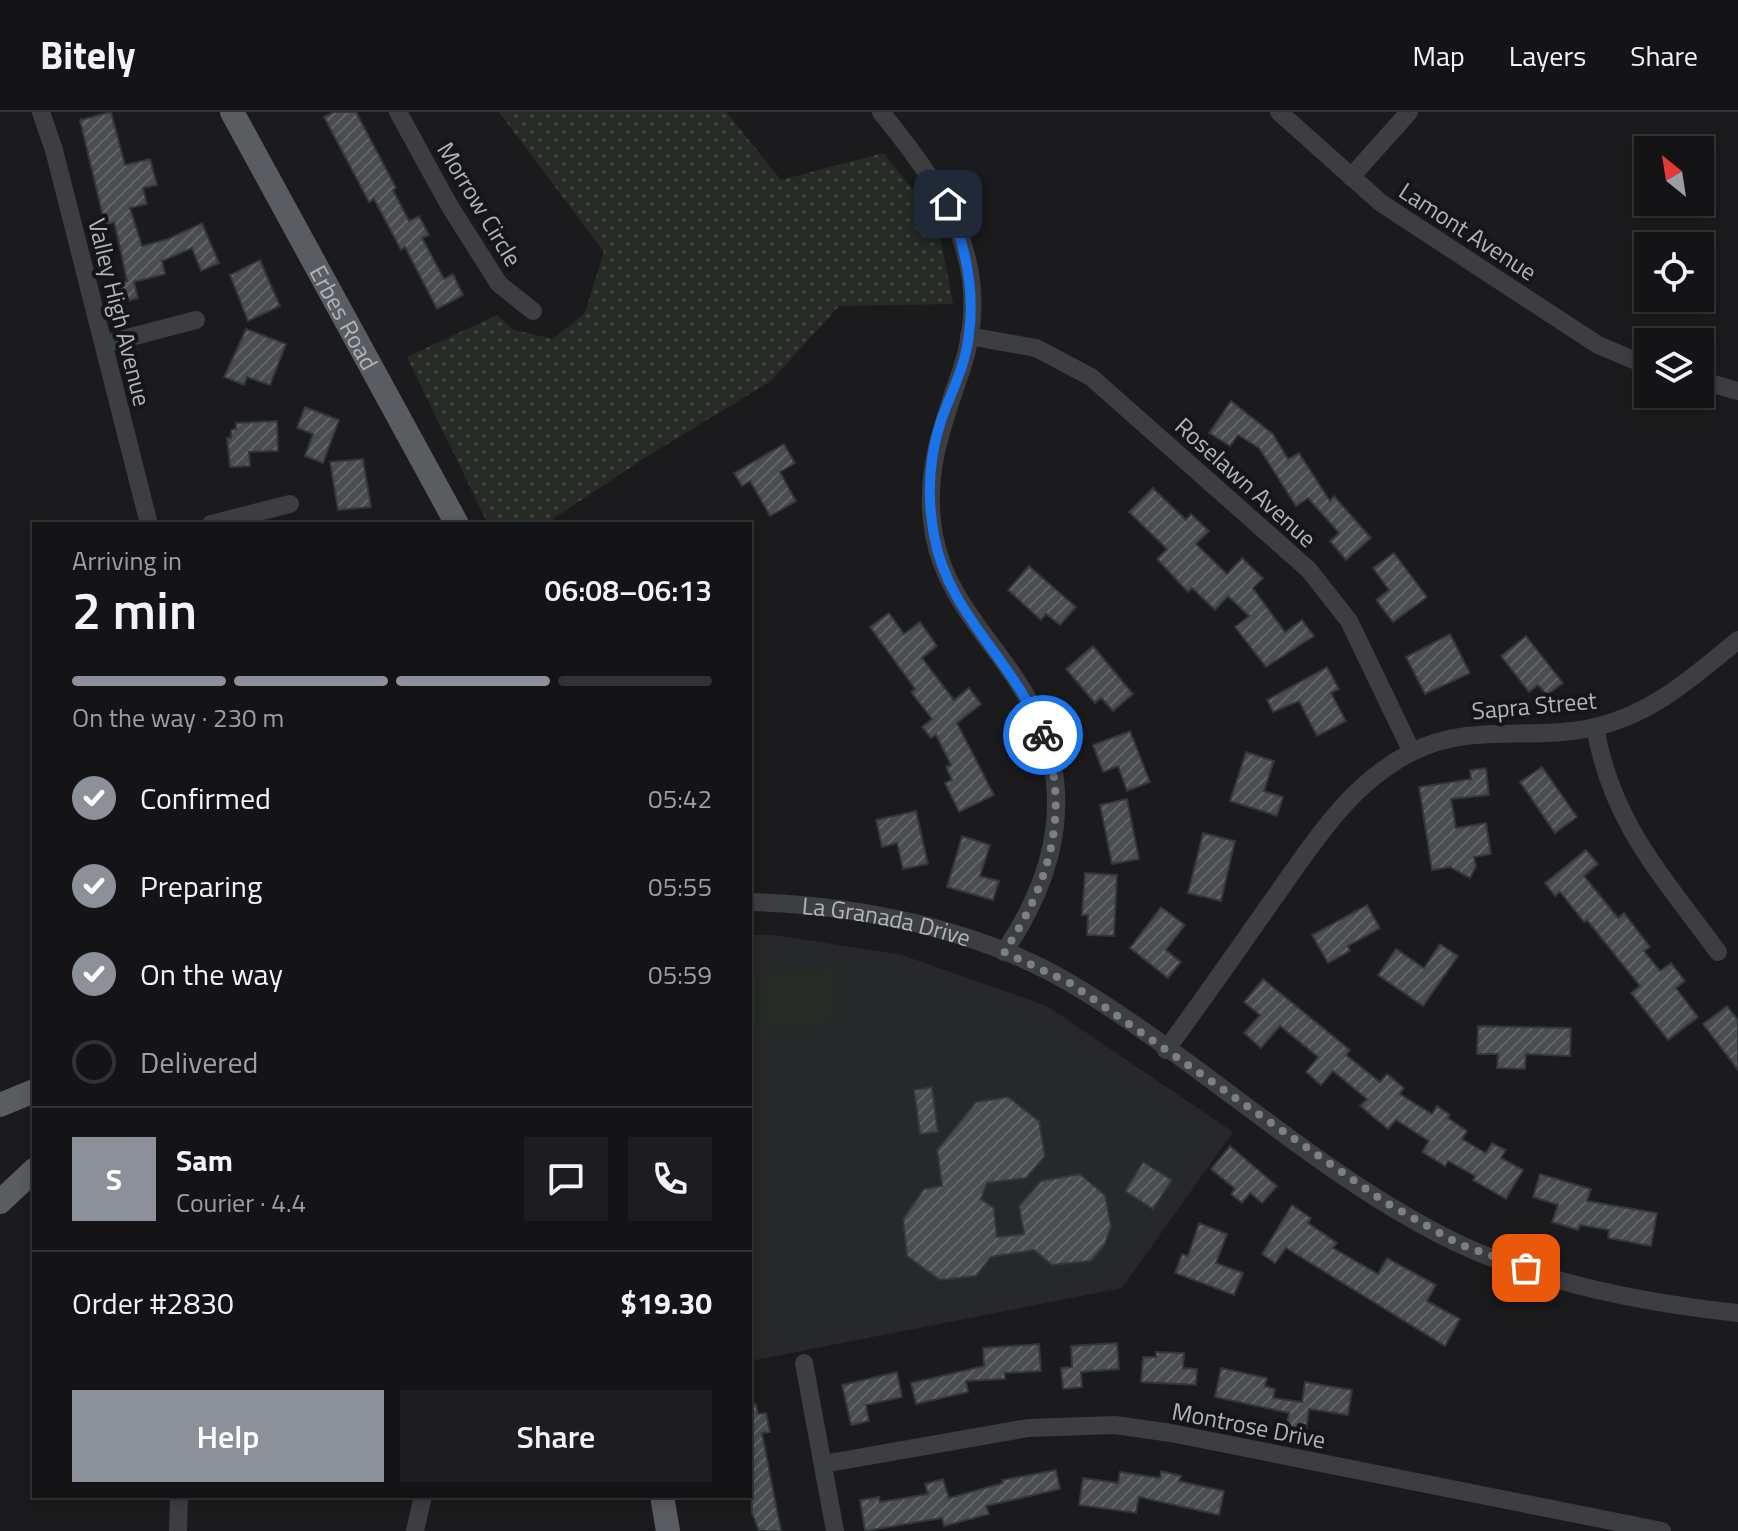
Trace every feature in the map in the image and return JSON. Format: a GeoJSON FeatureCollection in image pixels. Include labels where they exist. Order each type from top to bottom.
{"type":"FeatureCollection","features":[{"type":"Feature","properties":{"kind":"main road","name":"Erbes Road"},"geometry":{"type":"LineString","coordinates":[[232,112],[456,522]]}},
{"type":"Feature","properties":{"kind":"main road"},"geometry":{"type":"LineString","coordinates":[[0,1105],[32,1092]]}},
{"type":"Feature","properties":{"kind":"main road"},"geometry":{"type":"LineString","coordinates":[[0,1202],[32,1172]]}},
{"type":"Feature","properties":{"kind":"main road"},"geometry":{"type":"LineString","coordinates":[[662,1498],[668,1531]]}},
{"type":"Feature","properties":{"kind":"street","name":"Valley High Avenue"},"geometry":{"type":"LineString","coordinates":[[41,112],[148,522]]}},
{"type":"Feature","properties":{"kind":"street","name":"Morrow Circle"},"geometry":{"type":"LineString","coordinates":[[398,112],[449,205],[499,284],[533,311]]}},
{"type":"Feature","properties":{"kind":"street"},"geometry":{"type":"LineString","coordinates":[[881,112],[926,168],[957,225],[968,264],[971,297],[969,336],[933,452],[929,496],[934,536],[944,571],[959,604],[1016,680],[1035,712],[1049,749],[1056,793],[1054,838],[1046,878],[1028,917],[1004,952]]}},
{"type":"Feature","properties":{"kind":"street","name":"Lamont Avenue"},"geometry":{"type":"LineString","coordinates":[[1279,112],[1381,203],[1598,345],[1634,360]]}},
{"type":"Feature","properties":{"kind":"street"},"geometry":{"type":"LineString","coordinates":[[1351,177],[1409,112]]}},
{"type":"Feature","properties":{"kind":"street"},"geometry":{"type":"LineString","coordinates":[[104,344],[196,320]]}},
{"type":"Feature","properties":{"kind":"street","name":"Roselawn Avenue"},"geometry":{"type":"LineString","coordinates":[[969,336],[1036,348],[1091,377],[1309,570],[1349,621],[1412,752]]}},
{"type":"Feature","properties":{"kind":"street"},"geometry":{"type":"LineString","coordinates":[[1714,384],[1738,391]]}},
{"type":"Feature","properties":{"kind":"street"},"geometry":{"type":"LineString","coordinates":[[219,522],[290,504]]}},
{"type":"Feature","properties":{"kind":"street","name":"Sapra Street"},"geometry":{"type":"LineString","coordinates":[[1166,1050],[1335,811],[1372,776],[1412,752],[1478,733],[1559,732],[1595,727],[1633,715],[1668,697],[1738,640]]}},
{"type":"Feature","properties":{"kind":"street"},"geometry":{"type":"LineString","coordinates":[[1595,727],[1602,771],[1620,815],[1718,952]]}},
{"type":"Feature","properties":{"kind":"street","name":"La Granada Drive"},"geometry":{"type":"LineString","coordinates":[[752,902],[835,908],[893,918],[1004,952],[1070,983],[1385,1202],[1459,1244],[1595,1290],[1665,1305],[1738,1313]]}},
{"type":"Feature","properties":{"kind":"street"},"geometry":{"type":"LineString","coordinates":[[804,1363],[835,1531]]}},
{"type":"Feature","properties":{"kind":"street","name":"Montrose Drive"},"geometry":{"type":"LineString","coordinates":[[823,1464],[1028,1428],[1115,1425],[1171,1433],[1621,1526],[1662,1531]]}},
{"type":"Feature","properties":{"kind":"street"},"geometry":{"type":"LineString","coordinates":[[178,1531],[179,1498]]}},
{"type":"Feature","properties":{"kind":"street"},"geometry":{"type":"LineString","coordinates":[[415,1531],[423,1498]]}},
{"type":"Feature","properties":{"kind":"shaded area"},"geometry":{"type":"Polygon","coordinates":[[[499,112],[726,112],[781,180],[883,153],[937,219],[953,304],[839,306],[771,381],[646,457],[548,522],[487,522],[407,357],[497,315],[514,330],[553,339],[585,313],[604,252],[499,112]]]}},
{"type":"Feature","properties":{"kind":"shaded area"},"geometry":{"type":"Polygon","coordinates":[[[752,935],[775,935],[902,955],[1047,1006],[1233,1132],[1122,1288],[752,1361],[752,935]]]}},
{"type":"Feature","properties":{"kind":"shaded area"},"geometry":{"type":"Polygon","coordinates":[[[832,968],[837,1022],[752,1029],[752,975],[832,968]]]}},
{"type":"Feature","properties":{"kind":"building"},"geometry":{"type":"Polygon","coordinates":[[[111,112],[125,165],[150,159],[157,185],[143,188],[147,204],[130,208],[142,246],[168,239],[202,223],[219,263],[201,271],[192,248],[162,261],[165,274],[134,282],[138,298],[121,303],[116,284],[127,281],[121,252],[114,222],[105,225],[80,120],[111,112]]]}},
{"type":"Feature","properties":{"kind":"building"},"geometry":{"type":"Polygon","coordinates":[[[334,112],[356,112],[396,188],[393,190],[409,221],[419,216],[429,235],[422,238],[444,279],[453,274],[463,295],[437,309],[405,247],[401,250],[374,199],[369,202],[324,117],[334,112]]]}},
{"type":"Feature","properties":{"kind":"building"},"geometry":{"type":"Polygon","coordinates":[[[260,260],[280,306],[248,321],[230,275],[260,260]]]}},
{"type":"Feature","properties":{"kind":"building"},"geometry":{"type":"Polygon","coordinates":[[[246,329],[286,344],[270,385],[247,377],[244,385],[224,377],[246,329]]]}},
{"type":"Feature","properties":{"kind":"building"},"geometry":{"type":"Polygon","coordinates":[[[1231,401],[1273,434],[1288,459],[1299,453],[1330,501],[1334,496],[1371,538],[1346,560],[1330,541],[1339,533],[1308,498],[1296,506],[1259,448],[1238,435],[1230,446],[1209,433],[1231,401]]]}},
{"type":"Feature","properties":{"kind":"building"},"geometry":{"type":"Polygon","coordinates":[[[305,407],[339,420],[323,463],[305,456],[313,434],[297,428],[305,407]]]}},
{"type":"Feature","properties":{"kind":"building"},"geometry":{"type":"Polygon","coordinates":[[[277,421],[278,451],[249,452],[250,466],[230,467],[227,438],[231,438],[231,430],[236,429],[236,423],[277,421]]]}},
{"type":"Feature","properties":{"kind":"building"},"geometry":{"type":"Polygon","coordinates":[[[784,444],[795,463],[780,472],[796,501],[770,516],[750,481],[742,486],[734,473],[784,444]]]}},
{"type":"Feature","properties":{"kind":"building"},"geometry":{"type":"Polygon","coordinates":[[[363,459],[371,507],[338,510],[330,462],[363,459]]]}},
{"type":"Feature","properties":{"kind":"building"},"geometry":{"type":"Polygon","coordinates":[[[1153,488],[1186,520],[1191,514],[1209,531],[1196,544],[1227,574],[1242,558],[1263,578],[1253,588],[1285,632],[1302,620],[1314,636],[1266,667],[1235,627],[1249,616],[1228,596],[1215,610],[1192,588],[1188,592],[1157,559],[1167,549],[1129,512],[1153,488]]]}},
{"type":"Feature","properties":{"kind":"building"},"geometry":{"type":"Polygon","coordinates":[[[1394,553],[1427,597],[1393,622],[1376,600],[1389,590],[1373,568],[1394,553]]]}},
{"type":"Feature","properties":{"kind":"building"},"geometry":{"type":"Polygon","coordinates":[[[1029,566],[1076,607],[1060,625],[1046,614],[1041,620],[1008,590],[1029,566]]]}},
{"type":"Feature","properties":{"kind":"building"},"geometry":{"type":"Polygon","coordinates":[[[889,613],[904,634],[920,622],[937,646],[922,658],[954,700],[969,688],[981,704],[957,723],[994,795],[959,812],[945,783],[952,780],[946,767],[951,765],[936,735],[931,738],[922,727],[932,719],[911,692],[915,689],[870,627],[889,613]]]}},
{"type":"Feature","properties":{"kind":"building"},"geometry":{"type":"Polygon","coordinates":[[[1450,634],[1470,673],[1425,694],[1406,657],[1450,634]]]}},
{"type":"Feature","properties":{"kind":"building"},"geometry":{"type":"Polygon","coordinates":[[[1526,636],[1563,683],[1547,695],[1538,685],[1529,692],[1501,656],[1526,636]]]}},
{"type":"Feature","properties":{"kind":"building"},"geometry":{"type":"Polygon","coordinates":[[[1093,646],[1133,694],[1113,711],[1101,698],[1095,703],[1066,669],[1093,646]]]}},
{"type":"Feature","properties":{"kind":"building"},"geometry":{"type":"Polygon","coordinates":[[[1327,667],[1339,689],[1331,693],[1346,721],[1317,736],[1299,701],[1273,712],[1267,700],[1327,667]]]}},
{"type":"Feature","properties":{"kind":"building"},"geometry":{"type":"Polygon","coordinates":[[[1130,731],[1150,782],[1127,791],[1118,766],[1103,772],[1093,745],[1130,731]]]}},
{"type":"Feature","properties":{"kind":"building"},"geometry":{"type":"Polygon","coordinates":[[[1246,752],[1274,761],[1264,791],[1283,797],[1277,816],[1230,801],[1246,752]]]}},
{"type":"Feature","properties":{"kind":"building"},"geometry":{"type":"Polygon","coordinates":[[[1542,767],[1577,817],[1555,833],[1520,782],[1542,767]]]}},
{"type":"Feature","properties":{"kind":"building"},"geometry":{"type":"Polygon","coordinates":[[[1486,768],[1489,795],[1451,799],[1456,828],[1486,823],[1491,854],[1474,857],[1476,866],[1470,878],[1450,867],[1432,870],[1419,787],[1471,779],[1470,770],[1486,768]]]}},
{"type":"Feature","properties":{"kind":"building"},"geometry":{"type":"Polygon","coordinates":[[[1127,799],[1139,859],[1112,864],[1100,805],[1127,799]]]}},
{"type":"Feature","properties":{"kind":"building"},"geometry":{"type":"Polygon","coordinates":[[[916,811],[928,864],[903,869],[897,843],[882,847],[876,820],[916,811]]]}},
{"type":"Feature","properties":{"kind":"building"},"geometry":{"type":"Polygon","coordinates":[[[1203,833],[1235,841],[1221,901],[1188,893],[1203,833]]]}},
{"type":"Feature","properties":{"kind":"building"},"geometry":{"type":"Polygon","coordinates":[[[962,836],[990,845],[980,876],[999,881],[993,900],[947,887],[962,836]]]}},
{"type":"Feature","properties":{"kind":"building"},"geometry":{"type":"Polygon","coordinates":[[[1586,850],[1598,864],[1584,876],[1618,918],[1624,913],[1650,947],[1644,951],[1660,971],[1671,963],[1685,981],[1676,988],[1698,1017],[1668,1040],[1631,993],[1640,986],[1587,920],[1584,922],[1560,892],[1555,896],[1545,883],[1586,850]]]}},
{"type":"Feature","properties":{"kind":"building"},"geometry":{"type":"Polygon","coordinates":[[[1085,873],[1117,875],[1114,936],[1087,935],[1088,915],[1082,915],[1085,873]]]}},
{"type":"Feature","properties":{"kind":"building"},"geometry":{"type":"Polygon","coordinates":[[[1367,905],[1380,928],[1348,946],[1350,951],[1328,963],[1312,935],[1367,905]]]}},
{"type":"Feature","properties":{"kind":"building"},"geometry":{"type":"Polygon","coordinates":[[[1161,907],[1185,925],[1166,950],[1181,962],[1168,978],[1130,948],[1161,907]]]}},
{"type":"Feature","properties":{"kind":"building"},"geometry":{"type":"Polygon","coordinates":[[[1440,944],[1458,956],[1423,1006],[1378,975],[1396,949],[1424,968],[1440,944]]]}},
{"type":"Feature","properties":{"kind":"building"},"geometry":{"type":"Polygon","coordinates":[[[1263,979],[1350,1050],[1346,1055],[1380,1082],[1387,1074],[1404,1088],[1400,1094],[1432,1114],[1437,1106],[1467,1131],[1462,1139],[1486,1153],[1492,1143],[1506,1150],[1501,1158],[1523,1170],[1506,1199],[1473,1180],[1475,1176],[1448,1161],[1445,1166],[1422,1152],[1429,1141],[1396,1120],[1388,1129],[1360,1106],[1367,1099],[1333,1071],[1321,1085],[1306,1072],[1318,1057],[1280,1026],[1261,1048],[1244,1033],[1260,1015],[1244,1002],[1263,979]]]}},
{"type":"Feature","properties":{"kind":"building"},"geometry":{"type":"Polygon","coordinates":[[[1727,1006],[1738,1020],[1738,1070],[1703,1024],[1727,1006]]]}},
{"type":"Feature","properties":{"kind":"building"},"geometry":{"type":"Polygon","coordinates":[[[1478,1026],[1571,1028],[1570,1056],[1526,1054],[1525,1069],[1497,1068],[1498,1054],[1477,1054],[1478,1026]]]}},
{"type":"Feature","properties":{"kind":"building"},"geometry":{"type":"Polygon","coordinates":[[[932,1087],[938,1132],[920,1134],[914,1090],[932,1087]]]}},
{"type":"Feature","properties":{"kind":"building"},"geometry":{"type":"Polygon","coordinates":[[[1008,1097],[1039,1121],[1045,1156],[1026,1178],[987,1183],[981,1199],[994,1208],[997,1237],[1024,1234],[1019,1206],[1041,1181],[1080,1174],[1105,1195],[1111,1226],[1105,1244],[1091,1261],[1052,1265],[1034,1250],[991,1257],[976,1276],[940,1280],[907,1256],[903,1219],[924,1189],[942,1186],[937,1150],[976,1102],[1008,1097]]]}},
{"type":"Feature","properties":{"kind":"building"},"geometry":{"type":"Polygon","coordinates":[[[1230,1146],[1277,1186],[1262,1203],[1250,1193],[1242,1203],[1231,1194],[1235,1189],[1211,1169],[1230,1146]]]}},
{"type":"Feature","properties":{"kind":"building"},"geometry":{"type":"Polygon","coordinates":[[[1143,1162],[1172,1180],[1153,1209],[1125,1191],[1143,1162]]]}},
{"type":"Feature","properties":{"kind":"building"},"geometry":{"type":"Polygon","coordinates":[[[1540,1174],[1591,1189],[1587,1201],[1657,1213],[1651,1246],[1608,1238],[1609,1230],[1580,1225],[1578,1230],[1552,1222],[1558,1205],[1533,1197],[1540,1174]]]}},
{"type":"Feature","properties":{"kind":"building"},"geometry":{"type":"Polygon","coordinates":[[[1292,1205],[1311,1218],[1308,1223],[1337,1243],[1333,1248],[1378,1274],[1387,1258],[1436,1285],[1427,1301],[1460,1319],[1445,1346],[1286,1248],[1275,1263],[1262,1254],[1292,1205]]]}},
{"type":"Feature","properties":{"kind":"building"},"geometry":{"type":"Polygon","coordinates":[[[1199,1223],[1227,1234],[1216,1263],[1243,1273],[1234,1295],[1175,1273],[1182,1254],[1188,1256],[1199,1223]]]}},
{"type":"Feature","properties":{"kind":"building"},"geometry":{"type":"Polygon","coordinates":[[[1117,1343],[1119,1369],[1081,1372],[1082,1387],[1063,1389],[1061,1368],[1072,1367],[1071,1346],[1117,1343]]]}},
{"type":"Feature","properties":{"kind":"building"},"geometry":{"type":"Polygon","coordinates":[[[1039,1344],[1041,1371],[1005,1373],[1005,1379],[966,1381],[968,1392],[916,1404],[911,1383],[984,1366],[983,1348],[1039,1344]]]}},
{"type":"Feature","properties":{"kind":"building"},"geometry":{"type":"Polygon","coordinates":[[[1156,1352],[1184,1353],[1183,1368],[1197,1369],[1196,1385],[1141,1382],[1143,1357],[1156,1357],[1156,1352]]]}},
{"type":"Feature","properties":{"kind":"building"},"geometry":{"type":"Polygon","coordinates":[[[1221,1368],[1267,1378],[1265,1386],[1275,1389],[1273,1398],[1302,1402],[1305,1382],[1352,1390],[1348,1415],[1309,1409],[1306,1431],[1286,1428],[1289,1413],[1215,1397],[1221,1368]]]}},
{"type":"Feature","properties":{"kind":"building"},"geometry":{"type":"Polygon","coordinates":[[[897,1372],[902,1397],[866,1405],[869,1421],[851,1425],[842,1385],[897,1372]]]}},
{"type":"Feature","properties":{"kind":"building"},"geometry":{"type":"Polygon","coordinates":[[[756,1404],[758,1414],[766,1413],[770,1432],[762,1433],[781,1531],[759,1531],[752,1513],[752,1405],[756,1404]]]}},
{"type":"Feature","properties":{"kind":"building"},"geometry":{"type":"Polygon","coordinates":[[[1056,1470],[1060,1489],[986,1506],[989,1514],[944,1526],[942,1518],[865,1531],[860,1500],[879,1497],[880,1502],[928,1494],[925,1484],[943,1479],[949,1498],[1003,1483],[1002,1480],[1056,1470]]]}},
{"type":"Feature","properties":{"kind":"building"},"geometry":{"type":"Polygon","coordinates":[[[1161,1471],[1181,1476],[1179,1481],[1224,1491],[1219,1515],[1139,1497],[1136,1513],[1079,1505],[1083,1478],[1118,1483],[1120,1472],[1160,1478],[1161,1471]]]}},
{"type":"Feature","properties":{"kind":"way so far"},"geometry":{"type":"LineString","coordinates":[[1043,735],[1049,749],[1056,793],[1054,838],[1046,878],[1028,917],[1004,952],[1070,983],[1385,1202],[1459,1244],[1526,1268]]}},
{"type":"Feature","properties":{"kind":"route"},"geometry":{"type":"LineString","coordinates":[[948,204],[961,235],[971,297],[969,336],[962,368],[933,452],[929,496],[934,536],[944,571],[959,604],[1016,680],[1035,712],[1043,735]]}}]}
